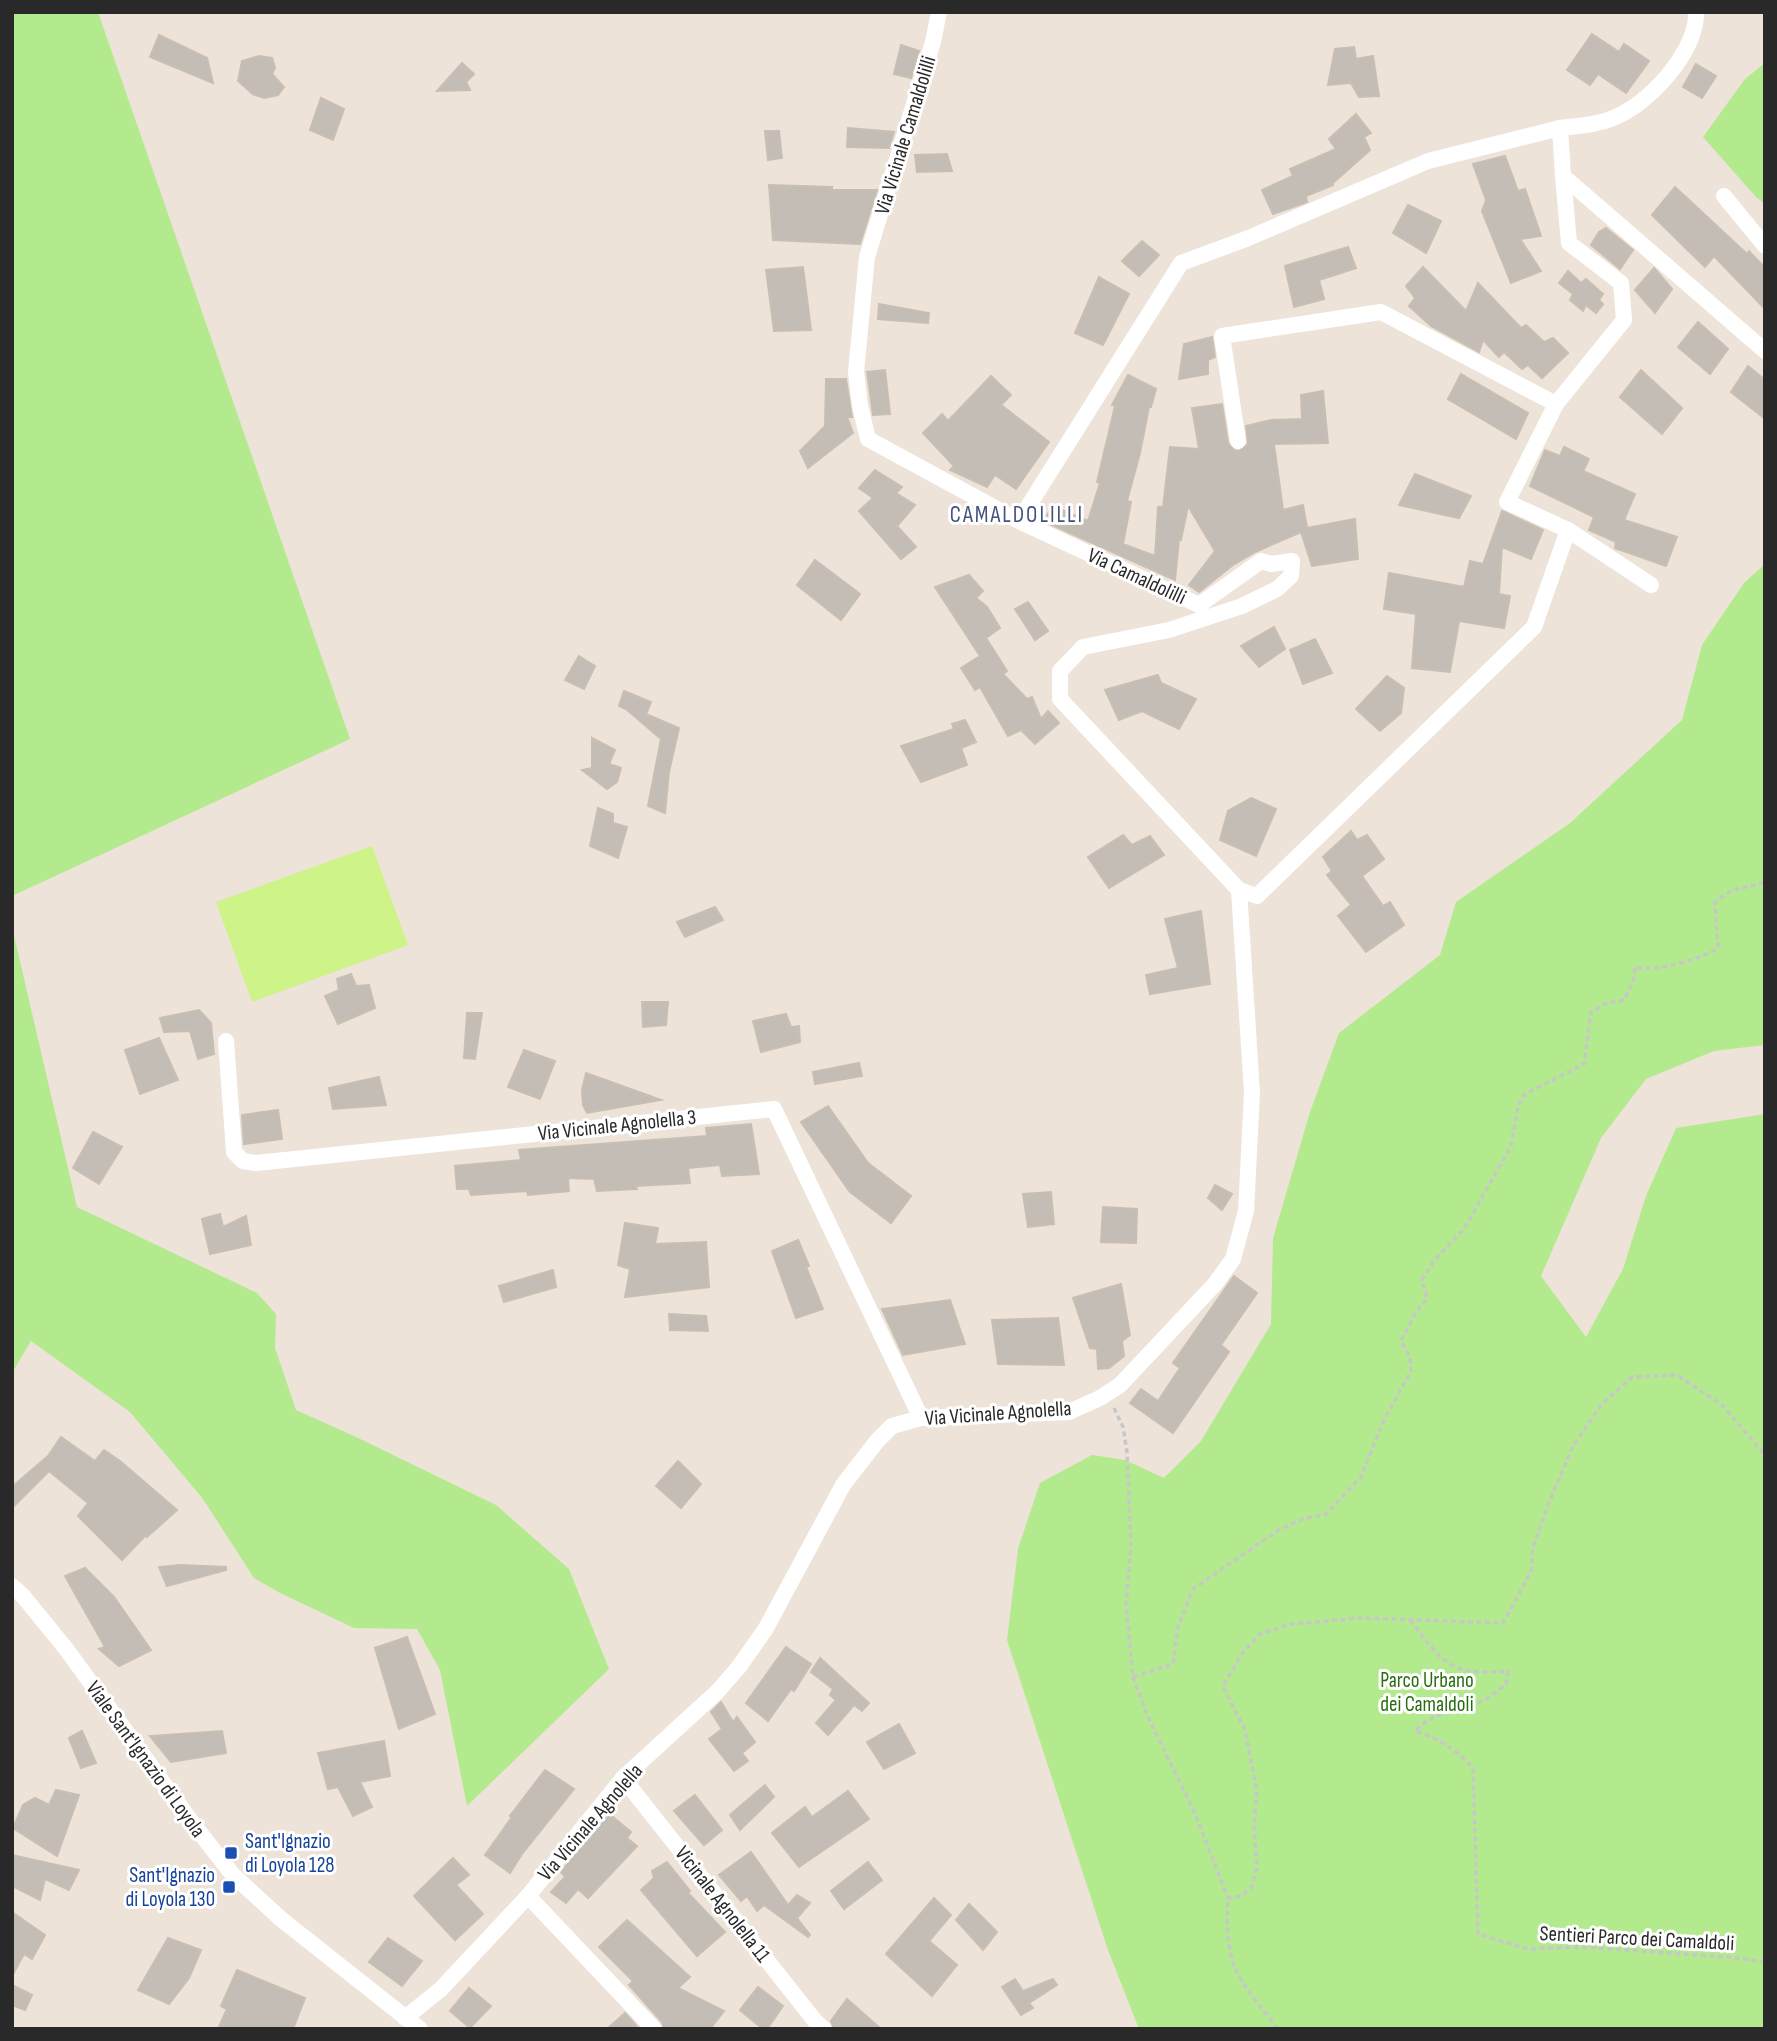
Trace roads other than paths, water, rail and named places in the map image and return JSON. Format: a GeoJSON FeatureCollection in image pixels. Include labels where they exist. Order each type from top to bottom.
{"type":"FeatureCollection","features":[{"type":"Feature","properties":{"kind":"street","name":"Via Vicinale Camaldolilli"},"geometry":{"type":"LineString","coordinates":[[867,257],[933,42],[939,12]]}},
{"type":"Feature","properties":{"kind":"street"},"geometry":{"type":"LineString","coordinates":[[1019,521],[1181,262],[1245,239],[1428,161],[1560,128],[1610,120],[1628,112],[1660,84],[1684,54],[1697,23],[1696,12]]}},
{"type":"Feature","properties":{"kind":"street"},"geometry":{"type":"LineString","coordinates":[[1560,128],[1569,243],[1621,283],[1624,320],[1556,404],[1507,502],[1568,530],[1651,585]]}},
{"type":"Feature","properties":{"kind":"street"},"geometry":{"type":"LineString","coordinates":[[1563,176],[1765,351]]}},
{"type":"Feature","properties":{"kind":"street"},"geometry":{"type":"LineString","coordinates":[[1724,196],[1765,246]]}},
{"type":"Feature","properties":{"kind":"street","name":"Via Camaldolilli"},"geometry":{"type":"LineString","coordinates":[[867,257],[856,372],[868,439],[1019,521],[1199,605],[1261,561],[1270,564],[1292,561],[1291,576],[1277,589],[1254,600],[1169,630],[1083,647],[1059,671],[1060,699],[1239,890]]}},
{"type":"Feature","properties":{"kind":"street"},"geometry":{"type":"LineString","coordinates":[[1238,441],[1222,336],[1381,312],[1556,404]]}},
{"type":"Feature","properties":{"kind":"street"},"geometry":{"type":"LineString","coordinates":[[1239,890],[1256,896],[1534,627],[1568,530]]}},
{"type":"Feature","properties":{"kind":"street","name":"Via Vicinale Agnolella"},"geometry":{"type":"LineString","coordinates":[[405,2018],[441,1989],[528,1896],[623,1778],[717,1692],[738,1668],[765,1630],[844,1485],[877,1440],[892,1426],[921,1418],[1069,1412],[1107,1394],[1119,1385],[1215,1284],[1233,1259],[1246,1211],[1252,1093],[1239,890]]}},
{"type":"Feature","properties":{"kind":"street","name":"Via Vicinale Agnolella 3"},"geometry":{"type":"LineString","coordinates":[[226,1041],[234,1152],[243,1161],[256,1163],[774,1109],[921,1418]]}},
{"type":"Feature","properties":{"kind":"street","name":"Viale Sant'Ignazio di Loyola"},"geometry":{"type":"LineString","coordinates":[[12,1587],[23,1596],[67,1650],[193,1825],[233,1875],[281,1919],[420,2029]]}},
{"type":"Feature","properties":{"kind":"street","name":"Vicinale Agnolella 11"},"geometry":{"type":"LineString","coordinates":[[623,1778],[824,2029]]}},
{"type":"Feature","properties":{"kind":"street"},"geometry":{"type":"LineString","coordinates":[[528,1896],[654,2029]]}},
{"type":"Feature","properties":{"kind":"place","name":"Sant'Ignazio di Loyola 128"},"geometry":{"type":"Point","coordinates":[231,1853]}},
{"type":"Feature","properties":{"kind":"place","name":"Sant'Ignazio di Loyola 130"},"geometry":{"type":"Point","coordinates":[229,1887]}},
{"type":"Feature","properties":{"kind":"district","name":"CAMALDOLILLI"},"geometry":{"type":"Point","coordinates":[1017,514]}},
{"type":"Feature","properties":{"kind":"park label","name":"Parco Urbano dei Camaldoli"},"geometry":{"type":"Point","coordinates":[1427,1692]}}]}
